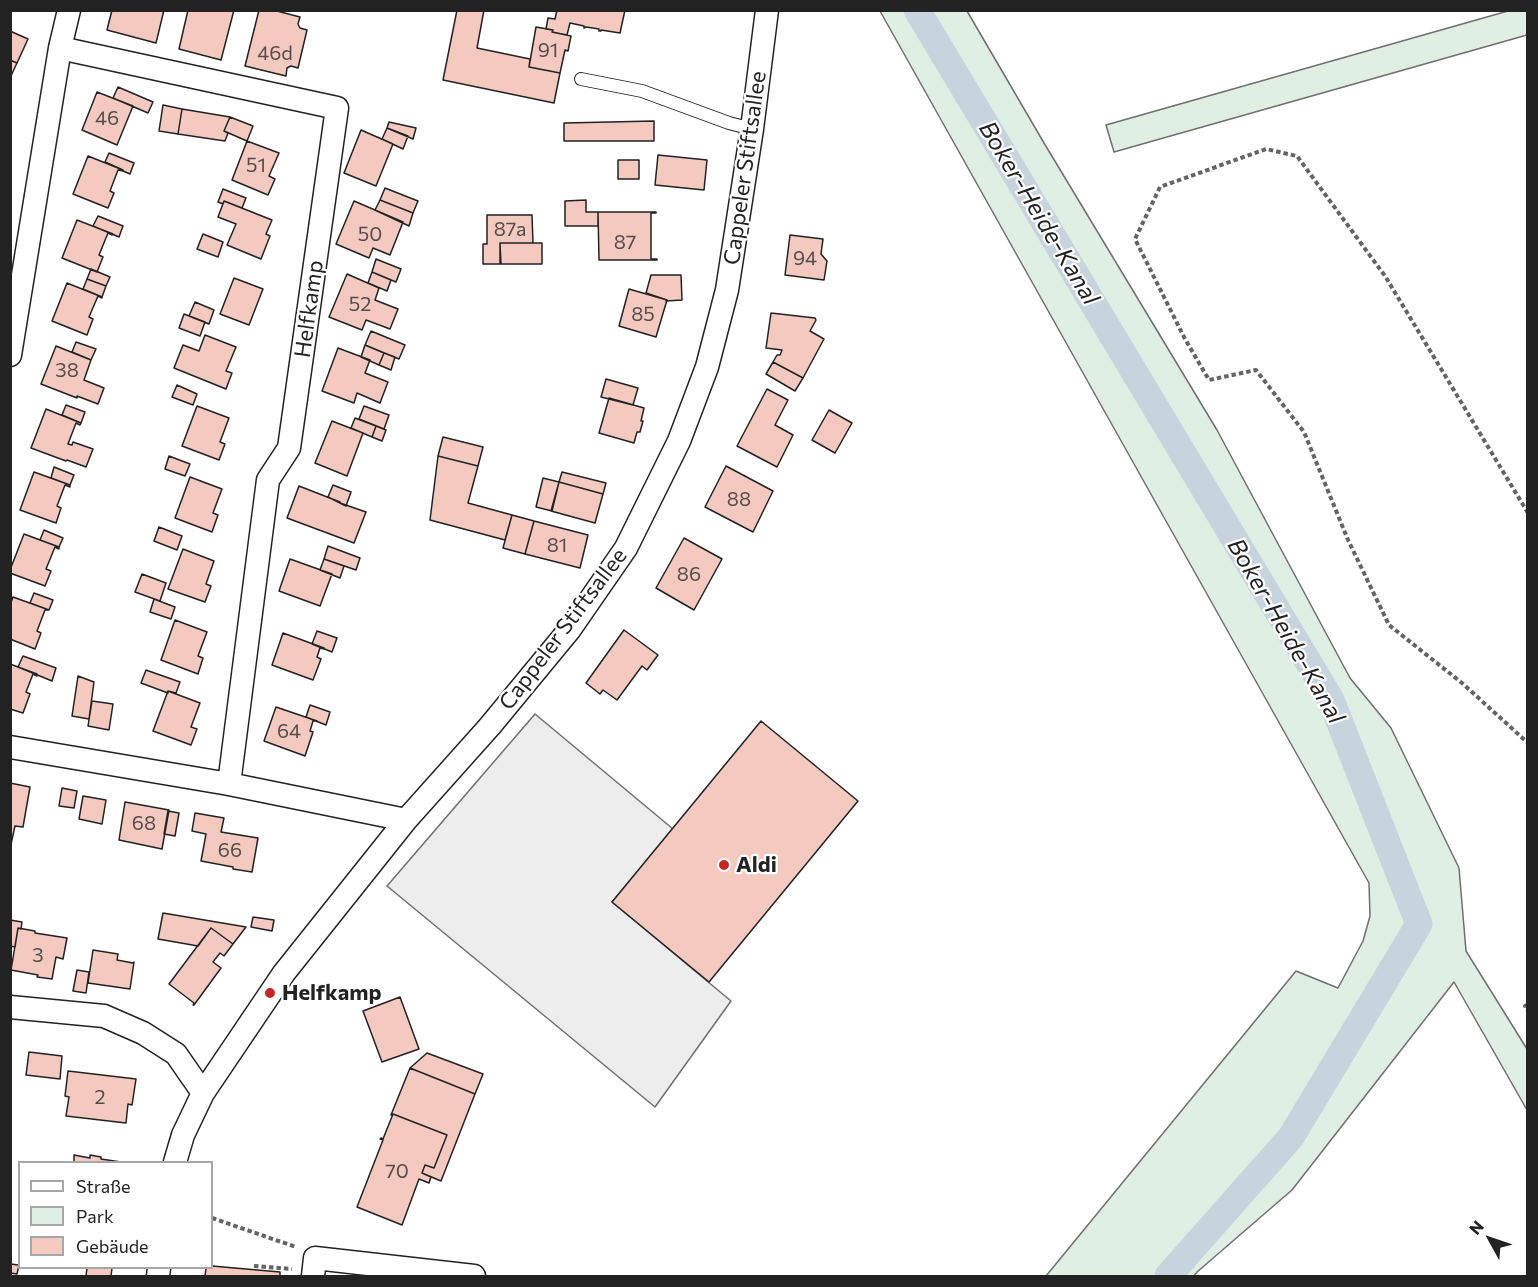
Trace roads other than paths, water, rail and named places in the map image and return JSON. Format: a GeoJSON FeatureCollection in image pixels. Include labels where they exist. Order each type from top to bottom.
{"type":"FeatureCollection","features":[{"type":"Feature","properties":{"kind":"street"},"geometry":{"type":"LineString","coordinates":[[10,355],[60,48],[69,10]]}},
{"type":"Feature","properties":{"kind":"street","name":"Cappeler Stiftsallee"},"geometry":{"type":"LineString","coordinates":[[176,1161],[183,1135],[203,1093],[284,973],[406,820],[490,726],[570,629],[626,548],[679,441],[707,367],[728,290],[767,10]]}},
{"type":"Feature","properties":{"kind":"street","name":"Helfkamp"},"geometry":{"type":"LineString","coordinates":[[60,48],[337,108],[289,448],[268,480],[230,784]]}},
{"type":"Feature","properties":{"kind":"street"},"geometry":{"type":"LineString","coordinates":[[10,747],[230,784],[406,820]]}},
{"type":"Feature","properties":{"kind":"street"},"geometry":{"type":"LineString","coordinates":[[10,1007],[104,1016],[143,1034],[176,1054],[203,1093]]}},
{"type":"Feature","properties":{"kind":"street"},"geometry":{"type":"LineString","coordinates":[[314,1268],[474,1276]]}},
{"type":"Feature","properties":{"kind":"lane"},"geometry":{"type":"LineString","coordinates":[[581,79],[630,88],[752,129]]}},
{"type":"Feature","properties":{"kind":"waterway","name":"Boker-Heide-Kanal"},"geometry":{"type":"LineString","coordinates":[[917,10],[1331,700],[1419,924],[1291,1137],[1168,1276]]}},
{"type":"Feature","properties":{"kind":"place","name":"Aldi"},"geometry":{"type":"Point","coordinates":[724,865]}},
{"type":"Feature","properties":{"kind":"place","name":"Helfkamp"},"geometry":{"type":"Point","coordinates":[270,993]}}]}
